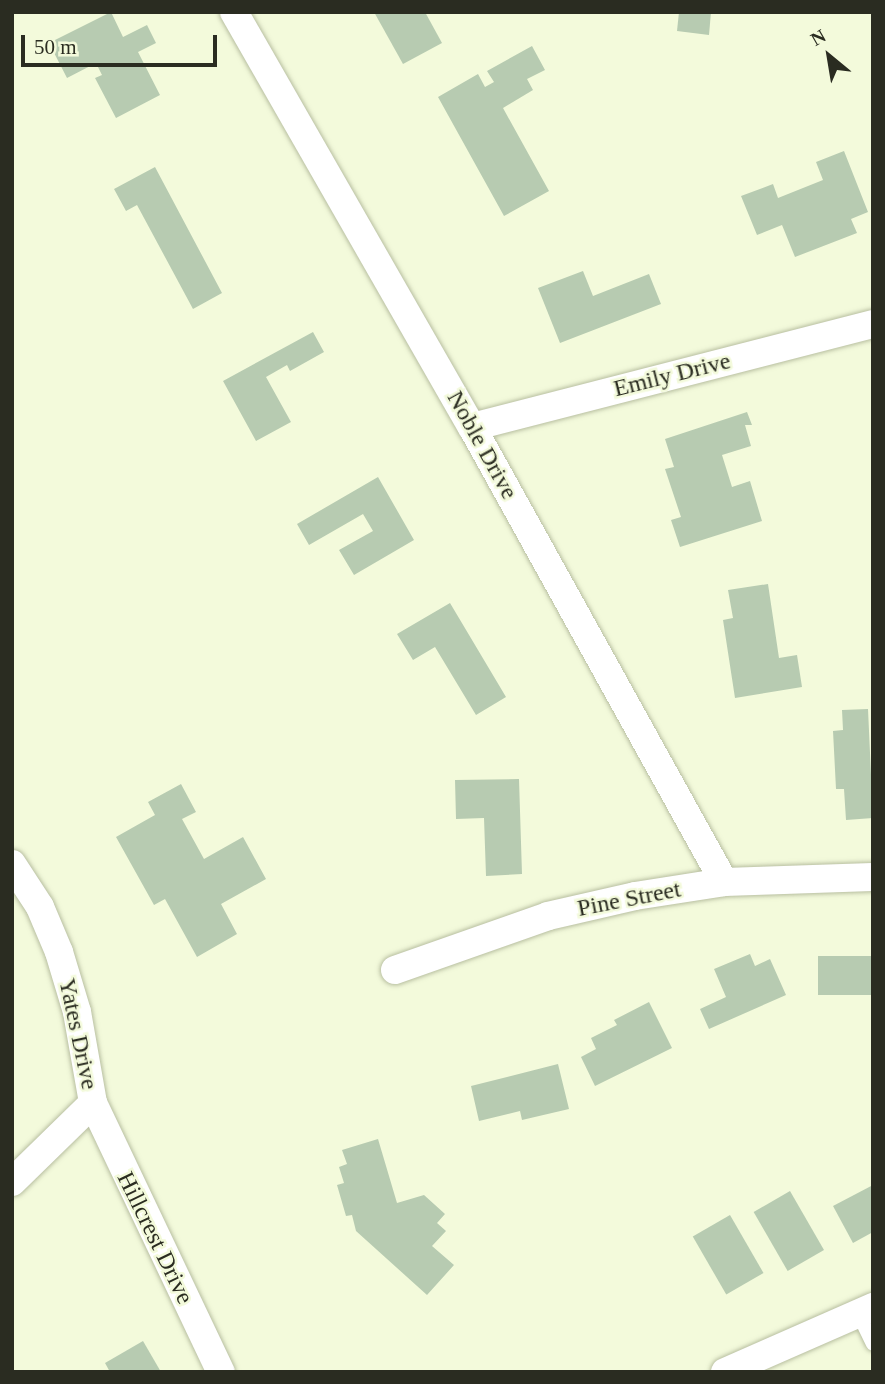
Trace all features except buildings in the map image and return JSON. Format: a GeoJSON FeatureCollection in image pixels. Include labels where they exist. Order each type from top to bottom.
{"type":"FeatureCollection","features":[{"type":"Feature","properties":{"kind":"street","name":"Noble Drive"},"geometry":{"type":"LineString","coordinates":[[234,12],[472,426],[724,882]]}},
{"type":"Feature","properties":{"kind":"street","name":"Emily Drive"},"geometry":{"type":"LineString","coordinates":[[472,426],[873,324]]}},
{"type":"Feature","properties":{"kind":"street","name":"Yates Drive"},"geometry":{"type":"LineString","coordinates":[[12,864],[40,907],[60,952],[77,1012],[93,1103],[12,1182]]}},
{"type":"Feature","properties":{"kind":"street","name":"Pine Street"},"geometry":{"type":"LineString","coordinates":[[395,970],[548,916],[724,882],[873,877]]}},
{"type":"Feature","properties":{"kind":"street","name":"Hillcrest Drive"},"geometry":{"type":"LineString","coordinates":[[93,1103],[221,1372]]}},
{"type":"Feature","properties":{"kind":"street"},"geometry":{"type":"LineString","coordinates":[[725,1372],[865,1310]]}},
{"type":"Feature","properties":{"kind":"lane"},"geometry":{"type":"LineString","coordinates":[[865,1310],[873,1344]]}}]}
